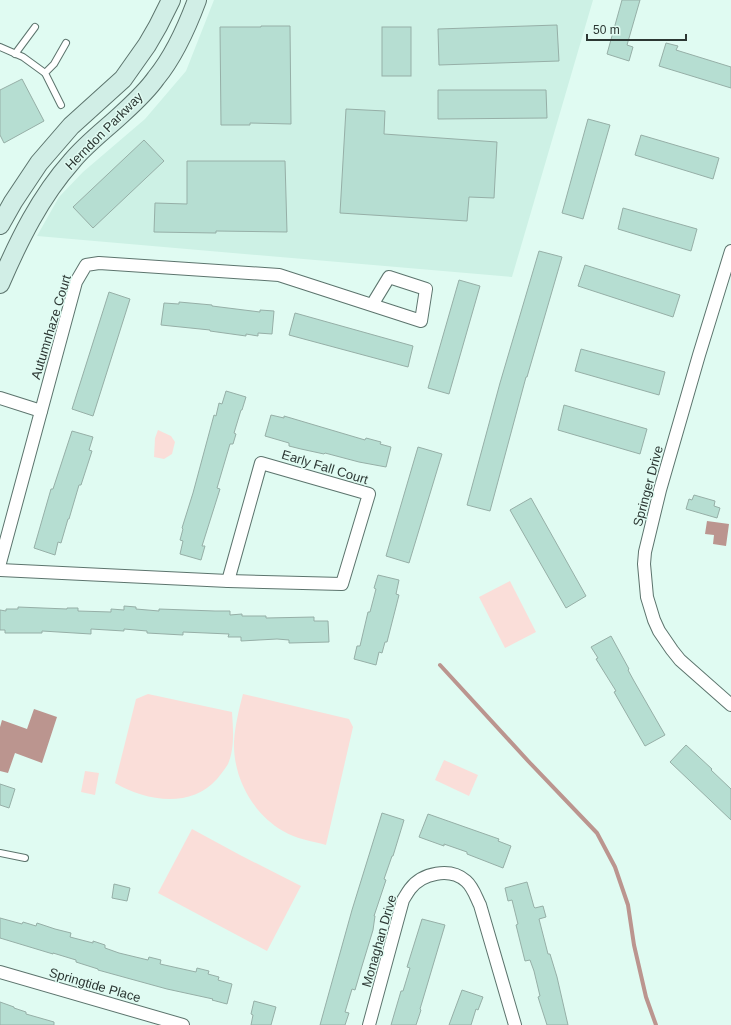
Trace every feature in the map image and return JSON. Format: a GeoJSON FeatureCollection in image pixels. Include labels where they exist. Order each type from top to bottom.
{"type":"FeatureCollection","features":[{"type":"Feature","properties":{"kind":"main road","name":"Herndon Parkway"},"geometry":{"type":"LineString","coordinates":[[0,225],[13,202],[39,163],[71,126],[123,79],[147,45],[171,0]]}},
{"type":"Feature","properties":{"kind":"main road","name":"Herndon Parkway"},"geometry":{"type":"LineString","coordinates":[[0,284],[28,224],[48,192],[72,160],[122,114],[157,78],[180,40],[197,0]]}},
{"type":"Feature","properties":{"kind":"street","name":"Springer Drive"},"geometry":{"type":"LineString","coordinates":[[731,251],[660,490],[645,552],[644,570],[647,597],[654,620],[672,650],[680,660],[731,705]]}},
{"type":"Feature","properties":{"kind":"street","name":"Autumnhaze Court"},"geometry":{"type":"LineString","coordinates":[[0,563],[76,282],[86,266],[99,263],[279,275],[372,305],[422,321],[426,290],[389,277],[372,305]]}},
{"type":"Feature","properties":{"kind":"street"},"geometry":{"type":"LineString","coordinates":[[0,398],[41,411]]}},
{"type":"Feature","properties":{"kind":"street","name":"Early Fall Court"},"geometry":{"type":"LineString","coordinates":[[0,570],[228,581],[342,584],[369,494],[261,463],[228,581]]}},
{"type":"Feature","properties":{"kind":"street","name":"Monaghan Drive"},"geometry":{"type":"LineString","coordinates":[[369,1025],[404,900],[410,888],[420,880],[432,875],[444,873],[456,876],[466,881],[474,891],[480,905],[515,1025]]}},
{"type":"Feature","properties":{"kind":"street","name":"Springtide Place"},"geometry":{"type":"LineString","coordinates":[[0,972],[183,1025]]}},
{"type":"Feature","properties":{"kind":"lane"},"geometry":{"type":"LineString","coordinates":[[15,54],[35,27]]}},
{"type":"Feature","properties":{"kind":"lane"},"geometry":{"type":"LineString","coordinates":[[45,73],[54,64],[66,43]]}},
{"type":"Feature","properties":{"kind":"lane"},"geometry":{"type":"LineString","coordinates":[[0,48],[23,57],[45,73],[61,105]]}},
{"type":"Feature","properties":{"kind":"lane"},"geometry":{"type":"LineString","coordinates":[[0,853],[25,858]]}},
{"type":"Feature","properties":{"kind":"shaded area"},"geometry":{"type":"Polygon","coordinates":[[[214,0],[593,0],[512,277],[37,236],[59,197],[83,172],[145,119],[186,71],[214,0]]]}},
{"type":"Feature","properties":{"kind":"shaded area"},"geometry":{"type":"Polygon","coordinates":[[[158,430],[171,436],[175,442],[172,454],[164,459],[154,457],[155,438],[158,430]]]}},
{"type":"Feature","properties":{"kind":"shaded area"},"geometry":{"type":"Polygon","coordinates":[[[707,521],[729,524],[726,546],[713,544],[714,535],[705,534],[707,521]]]}},
{"type":"Feature","properties":{"kind":"shaded area"},"geometry":{"type":"Polygon","coordinates":[[[510,581],[536,632],[505,648],[479,597],[510,581]]]}},
{"type":"Feature","properties":{"kind":"shaded area"},"geometry":{"type":"Polygon","coordinates":[[[148,694],[232,712],[232,751],[228,764],[217,779],[206,789],[194,795],[168,799],[154,798],[140,794],[115,783],[136,699],[148,694]]]}},
{"type":"Feature","properties":{"kind":"shaded area"},"geometry":{"type":"Polygon","coordinates":[[[243,694],[349,719],[353,727],[326,845],[299,838],[283,831],[262,814],[246,793],[237,768],[234,742],[237,718],[243,694]]]}},
{"type":"Feature","properties":{"kind":"shaded area"},"geometry":{"type":"Polygon","coordinates":[[[34,709],[57,717],[42,763],[15,753],[8,773],[0,771],[0,727],[2,720],[27,729],[34,709]]]}},
{"type":"Feature","properties":{"kind":"shaded area"},"geometry":{"type":"Polygon","coordinates":[[[444,760],[478,775],[469,796],[435,780],[444,760]]]}},
{"type":"Feature","properties":{"kind":"shaded area"},"geometry":{"type":"Polygon","coordinates":[[[85,771],[99,773],[95,795],[81,792],[85,771]]]}},
{"type":"Feature","properties":{"kind":"shaded area"},"geometry":{"type":"Polygon","coordinates":[[[192,829],[301,886],[267,951],[158,893],[192,829]]]}},
{"type":"Feature","properties":{"kind":"building"},"geometry":{"type":"Polygon","coordinates":[[[622,0],[640,0],[627,45],[633,47],[629,61],[607,54],[622,0]]]}},
{"type":"Feature","properties":{"kind":"building"},"geometry":{"type":"Polygon","coordinates":[[[557,25],[559,61],[439,65],[438,29],[557,25]]]}},
{"type":"Feature","properties":{"kind":"building"},"geometry":{"type":"Polygon","coordinates":[[[290,26],[291,124],[250,123],[250,125],[221,125],[220,27],[290,26]]]}},
{"type":"Feature","properties":{"kind":"building"},"geometry":{"type":"Polygon","coordinates":[[[382,27],[411,27],[411,76],[382,76],[382,27]]]}},
{"type":"Feature","properties":{"kind":"building"},"geometry":{"type":"Polygon","coordinates":[[[666,43],[678,46],[676,50],[731,67],[731,88],[659,66],[666,43]]]}},
{"type":"Feature","properties":{"kind":"building"},"geometry":{"type":"Polygon","coordinates":[[[22,79],[44,121],[4,143],[0,135],[0,90],[22,79]]]}},
{"type":"Feature","properties":{"kind":"building"},"geometry":{"type":"Polygon","coordinates":[[[438,90],[546,90],[547,118],[438,119],[438,90]]]}},
{"type":"Feature","properties":{"kind":"building"},"geometry":{"type":"Polygon","coordinates":[[[346,109],[385,111],[384,134],[497,142],[494,198],[469,197],[467,221],[340,213],[346,109]]]}},
{"type":"Feature","properties":{"kind":"building"},"geometry":{"type":"Polygon","coordinates":[[[588,119],[610,125],[583,219],[562,213],[588,119]]]}},
{"type":"Feature","properties":{"kind":"building"},"geometry":{"type":"Polygon","coordinates":[[[641,135],[719,158],[713,179],[635,155],[641,135]]]}},
{"type":"Feature","properties":{"kind":"building"},"geometry":{"type":"Polygon","coordinates":[[[144,140],[164,161],[93,228],[73,207],[144,140]]]}},
{"type":"Feature","properties":{"kind":"building"},"geometry":{"type":"Polygon","coordinates":[[[187,161],[285,161],[287,232],[154,232],[155,203],[187,204],[187,161]]]}},
{"type":"Feature","properties":{"kind":"building"},"geometry":{"type":"Polygon","coordinates":[[[623,208],[697,229],[691,251],[618,229],[623,208]]]}},
{"type":"Feature","properties":{"kind":"building"},"geometry":{"type":"Polygon","coordinates":[[[539,251],[562,257],[526,377],[490,511],[467,505],[500,383],[539,251]]]}},
{"type":"Feature","properties":{"kind":"building"},"geometry":{"type":"Polygon","coordinates":[[[585,265],[680,295],[673,317],[578,286],[585,265]]]}},
{"type":"Feature","properties":{"kind":"building"},"geometry":{"type":"Polygon","coordinates":[[[459,280],[480,286],[449,394],[428,388],[459,280]]]}},
{"type":"Feature","properties":{"kind":"building"},"geometry":{"type":"Polygon","coordinates":[[[109,292],[130,299],[93,416],[72,409],[109,292]]]}},
{"type":"Feature","properties":{"kind":"building"},"geometry":{"type":"Polygon","coordinates":[[[179,302],[260,312],[260,310],[274,311],[272,334],[258,333],[258,336],[246,334],[246,336],[210,330],[161,325],[164,303],[179,304],[179,302]]]}},
{"type":"Feature","properties":{"kind":"building"},"geometry":{"type":"Polygon","coordinates":[[[295,313],[413,346],[408,367],[289,335],[295,313]]]}},
{"type":"Feature","properties":{"kind":"building"},"geometry":{"type":"Polygon","coordinates":[[[581,349],[665,372],[659,395],[575,371],[581,349]]]}},
{"type":"Feature","properties":{"kind":"building"},"geometry":{"type":"Polygon","coordinates":[[[226,391],[246,397],[234,433],[236,434],[233,444],[230,444],[217,488],[220,489],[202,546],[205,546],[201,560],[180,554],[183,541],[180,540],[182,528],[214,415],[216,416],[219,403],[222,404],[226,391]]]}},
{"type":"Feature","properties":{"kind":"building"},"geometry":{"type":"Polygon","coordinates":[[[564,405],[647,429],[640,454],[558,430],[564,405]]]}},
{"type":"Feature","properties":{"kind":"building"},"geometry":{"type":"Polygon","coordinates":[[[271,415],[284,418],[284,416],[365,440],[366,438],[381,442],[380,444],[391,447],[386,467],[289,446],[289,443],[265,436],[271,415]]]}},
{"type":"Feature","properties":{"kind":"building"},"geometry":{"type":"Polygon","coordinates":[[[72,431],[93,437],[89,450],[92,451],[81,485],[79,485],[61,543],[58,542],[55,555],[34,548],[51,489],[53,489],[72,431]]]}},
{"type":"Feature","properties":{"kind":"building"},"geometry":{"type":"Polygon","coordinates":[[[418,447],[442,454],[409,563],[386,556],[418,447]]]}},
{"type":"Feature","properties":{"kind":"building"},"geometry":{"type":"Polygon","coordinates":[[[694,495],[715,501],[714,506],[720,508],[717,518],[686,509],[689,499],[692,500],[694,495]]]}},
{"type":"Feature","properties":{"kind":"building"},"geometry":{"type":"Polygon","coordinates":[[[531,498],[586,596],[566,608],[510,510],[531,498]]]}},
{"type":"Feature","properties":{"kind":"building"},"geometry":{"type":"Polygon","coordinates":[[[378,575],[399,580],[396,594],[399,595],[387,642],[385,642],[382,653],[379,652],[376,665],[354,659],[357,646],[360,646],[368,612],[370,612],[378,575]]]}},
{"type":"Feature","properties":{"kind":"building"},"geometry":{"type":"Polygon","coordinates":[[[124,606],[136,607],[136,609],[159,611],[159,609],[230,611],[230,615],[242,614],[242,616],[266,616],[266,618],[314,617],[314,621],[328,621],[329,642],[289,643],[289,640],[277,639],[241,641],[241,637],[228,637],[229,634],[183,632],[183,635],[147,633],[147,631],[124,629],[124,631],[91,629],[91,634],[42,631],[42,633],[5,633],[5,630],[0,630],[0,610],[6,611],[6,609],[18,609],[18,607],[78,608],[78,611],[111,612],[111,609],[124,610],[124,606]]]}},
{"type":"Feature","properties":{"kind":"building"},"geometry":{"type":"Polygon","coordinates":[[[611,636],[634,681],[665,735],[645,746],[614,692],[616,691],[596,659],[598,658],[591,647],[611,636]]]}},
{"type":"Feature","properties":{"kind":"building"},"geometry":{"type":"Polygon","coordinates":[[[686,745],[731,789],[731,820],[670,762],[686,745]]]}},
{"type":"Feature","properties":{"kind":"building"},"geometry":{"type":"Polygon","coordinates":[[[0,784],[15,789],[9,808],[0,805],[0,784]]]}},
{"type":"Feature","properties":{"kind":"building"},"geometry":{"type":"Polygon","coordinates":[[[382,813],[404,820],[384,879],[386,880],[374,916],[373,930],[355,990],[352,989],[345,1012],[349,1013],[345,1025],[320,1025],[352,910],[382,813]]]}},
{"type":"Feature","properties":{"kind":"building"},"geometry":{"type":"Polygon","coordinates":[[[428,814],[499,839],[498,841],[511,846],[503,868],[467,854],[467,852],[419,837],[428,814]]]}},
{"type":"Feature","properties":{"kind":"building"},"geometry":{"type":"Polygon","coordinates":[[[527,882],[534,907],[543,906],[546,917],[539,919],[548,954],[550,954],[557,977],[568,1025],[547,1025],[538,997],[540,996],[534,971],[530,960],[525,961],[516,925],[518,924],[512,900],[508,901],[505,888],[527,882]]]}},
{"type":"Feature","properties":{"kind":"building"},"geometry":{"type":"Polygon","coordinates":[[[114,884],[130,888],[127,901],[112,898],[114,884]]]}},
{"type":"Feature","properties":{"kind":"building"},"geometry":{"type":"Polygon","coordinates":[[[0,918],[36,926],[37,923],[71,933],[70,937],[93,943],[93,941],[105,945],[105,948],[119,953],[148,960],[149,957],[161,960],[160,964],[196,972],[197,968],[209,971],[208,974],[219,977],[218,980],[232,984],[227,1004],[212,1000],[213,999],[167,989],[98,970],[76,962],[76,960],[0,938],[0,918]]]}},
{"type":"Feature","properties":{"kind":"building"},"geometry":{"type":"Polygon","coordinates":[[[422,919],[445,925],[420,1009],[421,1010],[416,1025],[391,1025],[401,991],[403,991],[410,968],[407,967],[422,919]]]}},
{"type":"Feature","properties":{"kind":"building"},"geometry":{"type":"Polygon","coordinates":[[[462,990],[483,997],[478,1010],[476,1009],[471,1025],[449,1025],[462,990]]]}},
{"type":"Feature","properties":{"kind":"building"},"geometry":{"type":"Polygon","coordinates":[[[254,1001],[276,1007],[271,1025],[251,1025],[253,1015],[251,1014],[254,1001]]]}},
{"type":"Feature","properties":{"kind":"building"},"geometry":{"type":"Polygon","coordinates":[[[0,1002],[26,1012],[26,1014],[54,1022],[54,1025],[0,1025],[0,1002]]]}},
{"type":"Feature","properties":{"kind":"waterway"},"geometry":{"type":"LineString","coordinates":[[440,665],[597,833],[615,867],[628,905],[634,945],[646,997],[656,1025]]}}]}
